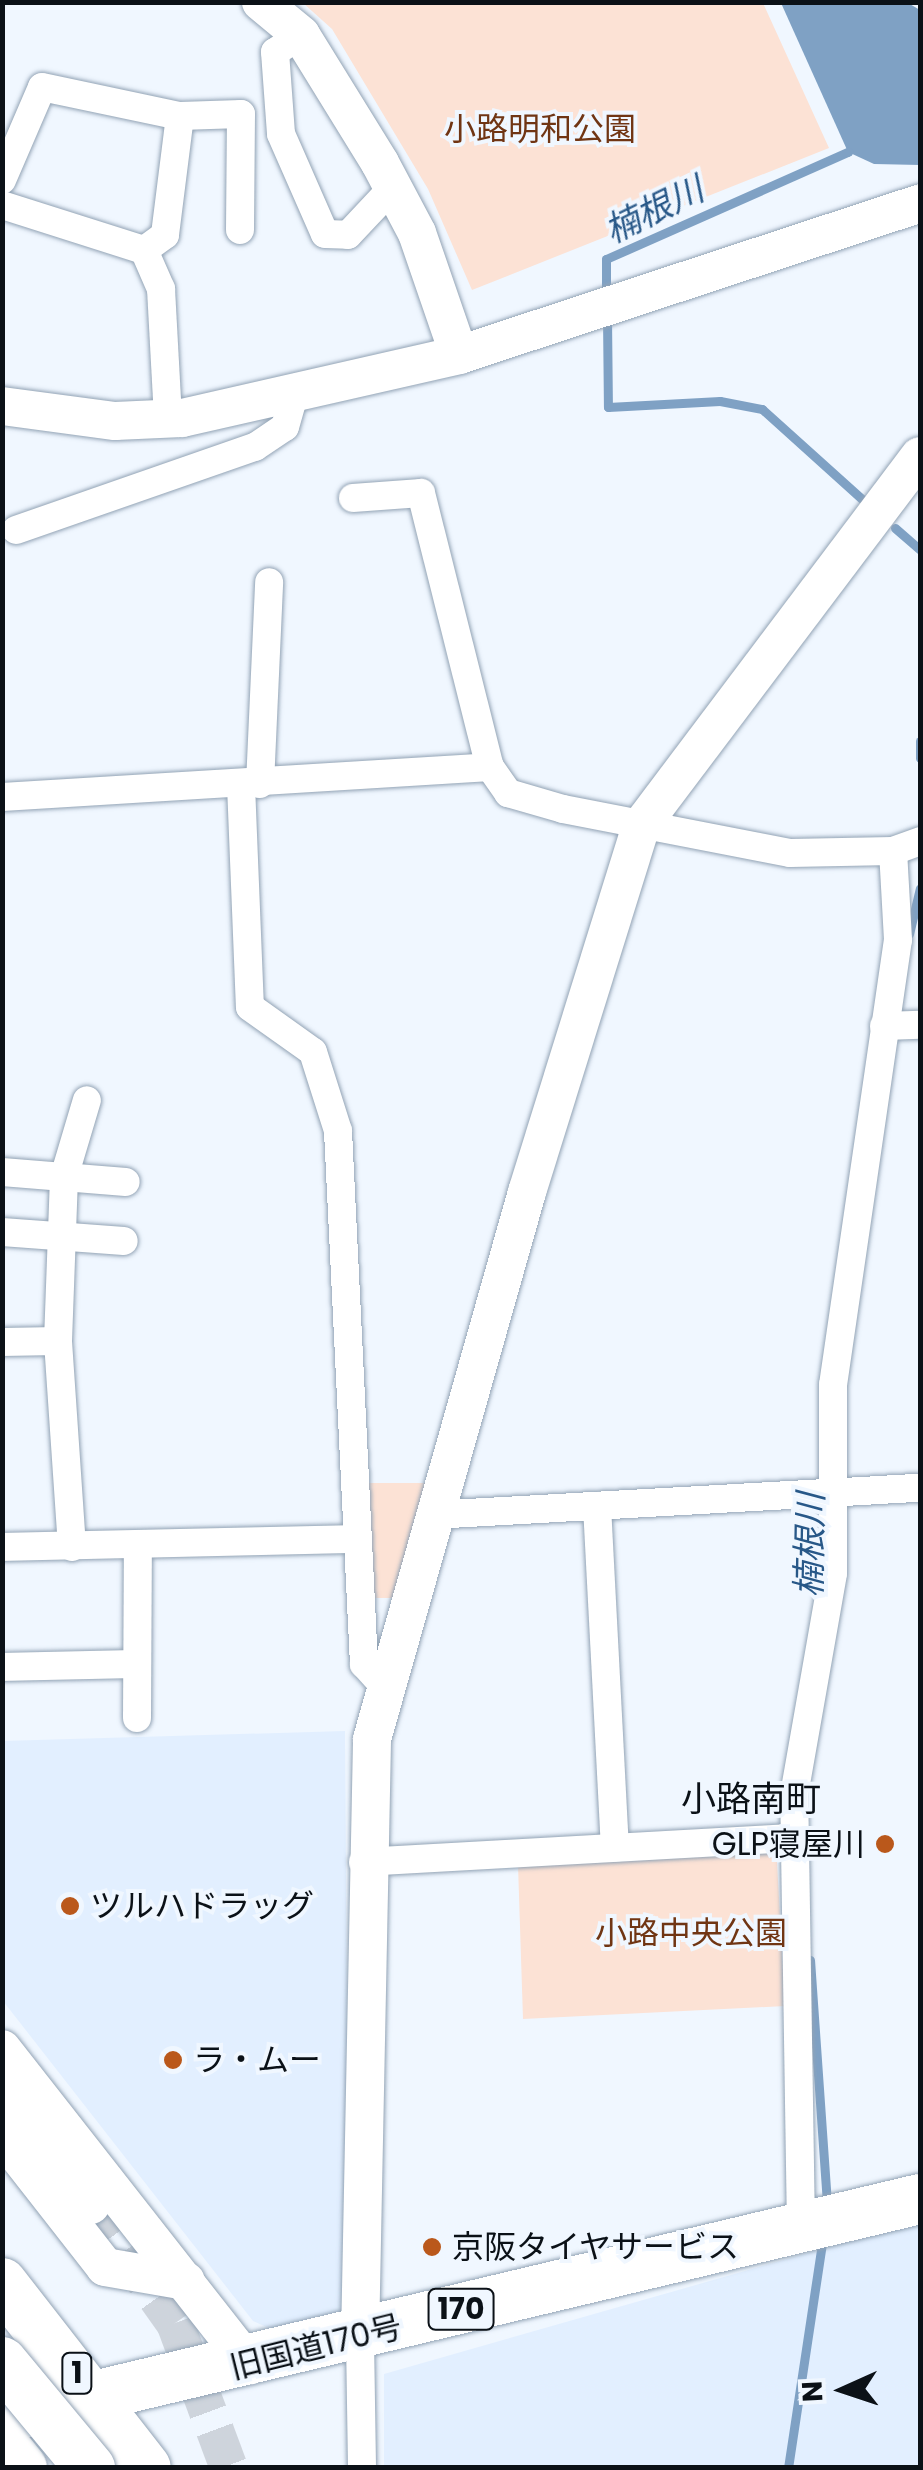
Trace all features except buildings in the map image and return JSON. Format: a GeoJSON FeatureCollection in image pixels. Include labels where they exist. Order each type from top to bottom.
{"type":"FeatureCollection","features":[{"type":"Feature","properties":{"kind":"highway","name":"旧国道170号"},"geometry":{"type":"LineString","coordinates":[[2,2418],[360,2339],[920,2200]]}},
{"type":"Feature","properties":{"kind":"highway","name":"1"},"geometry":{"type":"LineString","coordinates":[[2,2283],[97,2398],[146,2468]]}},
{"type":"Feature","properties":{"kind":"highway"},"geometry":{"type":"LineString","coordinates":[[2,2362],[90,2468]]}},
{"type":"Feature","properties":{"kind":"highway"},"geometry":{"type":"LineString","coordinates":[[2,2444],[22,2468]]}},
{"type":"Feature","properties":{"kind":"street"},"geometry":{"type":"LineString","coordinates":[[262,2],[301,34],[393,187],[459,355]]}},
{"type":"Feature","properties":{"kind":"street"},"geometry":{"type":"LineString","coordinates":[[301,34],[276,52],[284,141],[325,234],[348,236],[393,187]]}},
{"type":"Feature","properties":{"kind":"street"},"geometry":{"type":"LineString","coordinates":[[2,180],[42,87],[180,116],[241,114],[244,144],[240,230]]}},
{"type":"Feature","properties":{"kind":"street"},"geometry":{"type":"LineString","coordinates":[[144,250],[165,235],[180,116]]}},
{"type":"Feature","properties":{"kind":"street"},"geometry":{"type":"LineString","coordinates":[[244,144],[284,141]]}},
{"type":"Feature","properties":{"kind":"street"},"geometry":{"type":"LineString","coordinates":[[2,406],[168,419],[459,355],[920,203]]}},
{"type":"Feature","properties":{"kind":"street"},"geometry":{"type":"LineString","coordinates":[[2,206],[144,250],[162,289],[168,419]]}},
{"type":"Feature","properties":{"kind":"street"},"geometry":{"type":"LineString","coordinates":[[16,530],[255,447],[285,427],[296,388]]}},
{"type":"Feature","properties":{"kind":"street"},"geometry":{"type":"LineString","coordinates":[[362,2468],[363,1862],[384,1686],[641,826],[920,456]]}},
{"type":"Feature","properties":{"kind":"street"},"geometry":{"type":"LineString","coordinates":[[353,498],[421,493],[490,767],[508,793],[641,826],[790,853],[893,851],[920,840]]}},
{"type":"Feature","properties":{"kind":"street"},"geometry":{"type":"LineString","coordinates":[[269,582],[251,784],[250,1007],[313,1052],[338,1131],[364,1664],[384,1686]]}},
{"type":"Feature","properties":{"kind":"street"},"geometry":{"type":"LineString","coordinates":[[2,797],[490,767]]}},
{"type":"Feature","properties":{"kind":"street"},"geometry":{"type":"LineString","coordinates":[[801,2230],[795,1838],[805,1714],[834,1573],[828,1493],[842,1293],[898,940],[893,851]]}},
{"type":"Feature","properties":{"kind":"street"},"geometry":{"type":"LineString","coordinates":[[884,1026],[920,1025]]}},
{"type":"Feature","properties":{"kind":"street"},"geometry":{"type":"LineString","coordinates":[[72,1547],[58,1341],[61,1237],[64,1177],[87,1100]]}},
{"type":"Feature","properties":{"kind":"street"},"geometry":{"type":"LineString","coordinates":[[2,1172],[126,1182]]}},
{"type":"Feature","properties":{"kind":"street"},"geometry":{"type":"LineString","coordinates":[[2,1232],[124,1241]]}},
{"type":"Feature","properties":{"kind":"street"},"geometry":{"type":"LineString","coordinates":[[2,1342],[58,1341]]}},
{"type":"Feature","properties":{"kind":"street"},"geometry":{"type":"LineString","coordinates":[[432,1515],[920,1488]]}},
{"type":"Feature","properties":{"kind":"street"},"geometry":{"type":"LineString","coordinates":[[597,1506],[615,1848]]}},
{"type":"Feature","properties":{"kind":"street"},"geometry":{"type":"LineString","coordinates":[[2,1548],[356,1539]]}},
{"type":"Feature","properties":{"kind":"street"},"geometry":{"type":"LineString","coordinates":[[137,1718],[132,1664],[138,1546]]}},
{"type":"Feature","properties":{"kind":"street"},"geometry":{"type":"LineString","coordinates":[[2,1666],[132,1664]]}},
{"type":"Feature","properties":{"kind":"street"},"geometry":{"type":"LineString","coordinates":[[363,1862],[795,1838]]}},
{"type":"Feature","properties":{"kind":"street"},"geometry":{"type":"LineString","coordinates":[[2,2049],[250,2365]]}},
{"type":"Feature","properties":{"kind":"street"},"geometry":{"type":"LineString","coordinates":[[2,2093],[91,2205]]}},
{"type":"Feature","properties":{"kind":"street"},"geometry":{"type":"LineString","coordinates":[[2,2136],[105,2267],[186,2281]]}},
{"type":"Feature","properties":{"kind":"shaded area"},"geometry":{"type":"Polygon","coordinates":[[[345,1731],[349,2302],[340,2317],[276,2331],[253,2321],[3,2001],[3,1741],[345,1731]]]}},
{"type":"Feature","properties":{"kind":"shaded area"},"geometry":{"type":"Polygon","coordinates":[[[920,2221],[920,2467],[384,2468],[384,2374],[920,2221]]]}},
{"type":"Feature","properties":{"kind":"green space","name":"小路明和公園"},"geometry":{"type":"Polygon","coordinates":[[[303,3],[763,3],[829,148],[472,290],[428,189],[332,29],[303,3]]]}},
{"type":"Feature","properties":{"kind":"green space"},"geometry":{"type":"Polygon","coordinates":[[[364,1483],[426,1483],[394,1598],[369,1598],[364,1483]]]}},
{"type":"Feature","properties":{"kind":"green space","name":"小路中央公園"},"geometry":{"type":"Polygon","coordinates":[[[762,1850],[777,1862],[785,2006],[523,2019],[518,1865],[762,1850]]]}},
{"type":"Feature","properties":{"kind":"water"},"geometry":{"type":"Polygon","coordinates":[[[781,3],[908,3],[920,10],[920,165],[874,164],[848,152],[781,3]]]}},
{"type":"Feature","properties":{"kind":"waterway","name":"楠根川"},"geometry":{"type":"LineString","coordinates":[[606,296],[606,259],[848,152]]}},
{"type":"Feature","properties":{"kind":"waterway","name":"楠根川"},"geometry":{"type":"LineString","coordinates":[[607,317],[608,407],[720,401],[762,409],[862,499]]}},
{"type":"Feature","properties":{"kind":"waterway","name":"楠根川"},"geometry":{"type":"LineString","coordinates":[[895,528],[920,550]]}},
{"type":"Feature","properties":{"kind":"waterway","name":"楠根川"},"geometry":{"type":"LineString","coordinates":[[920,741],[920,758]]}},
{"type":"Feature","properties":{"kind":"waterway","name":"楠根川"},"geometry":{"type":"LineString","coordinates":[[909,934],[920,888]]}},
{"type":"Feature","properties":{"kind":"waterway","name":"楠根川"},"geometry":{"type":"LineString","coordinates":[[810,1960],[827,2204]]}},
{"type":"Feature","properties":{"kind":"waterway","name":"楠根川"},"geometry":{"type":"LineString","coordinates":[[788,2468],[822,2242]]}},
{"type":"Feature","properties":{"kind":"tunnel"},"geometry":{"type":"LineString","coordinates":[[91,2205],[175,2323],[229,2468]]}},
{"type":"Feature","properties":{"kind":"place","name":"GLP寝屋川"},"geometry":{"type":"Point","coordinates":[885,1844]}},
{"type":"Feature","properties":{"kind":"place","name":"ツルハドラッグ"},"geometry":{"type":"Point","coordinates":[70,1906]}},
{"type":"Feature","properties":{"kind":"place","name":"ラ・ムー"},"geometry":{"type":"Point","coordinates":[173,2060]}},
{"type":"Feature","properties":{"kind":"place","name":"京阪タイヤサービス"},"geometry":{"type":"Point","coordinates":[432,2247]}},
{"type":"Feature","properties":{"kind":"district","name":"小路南町"},"geometry":{"type":"Point","coordinates":[751,1799]}}]}
